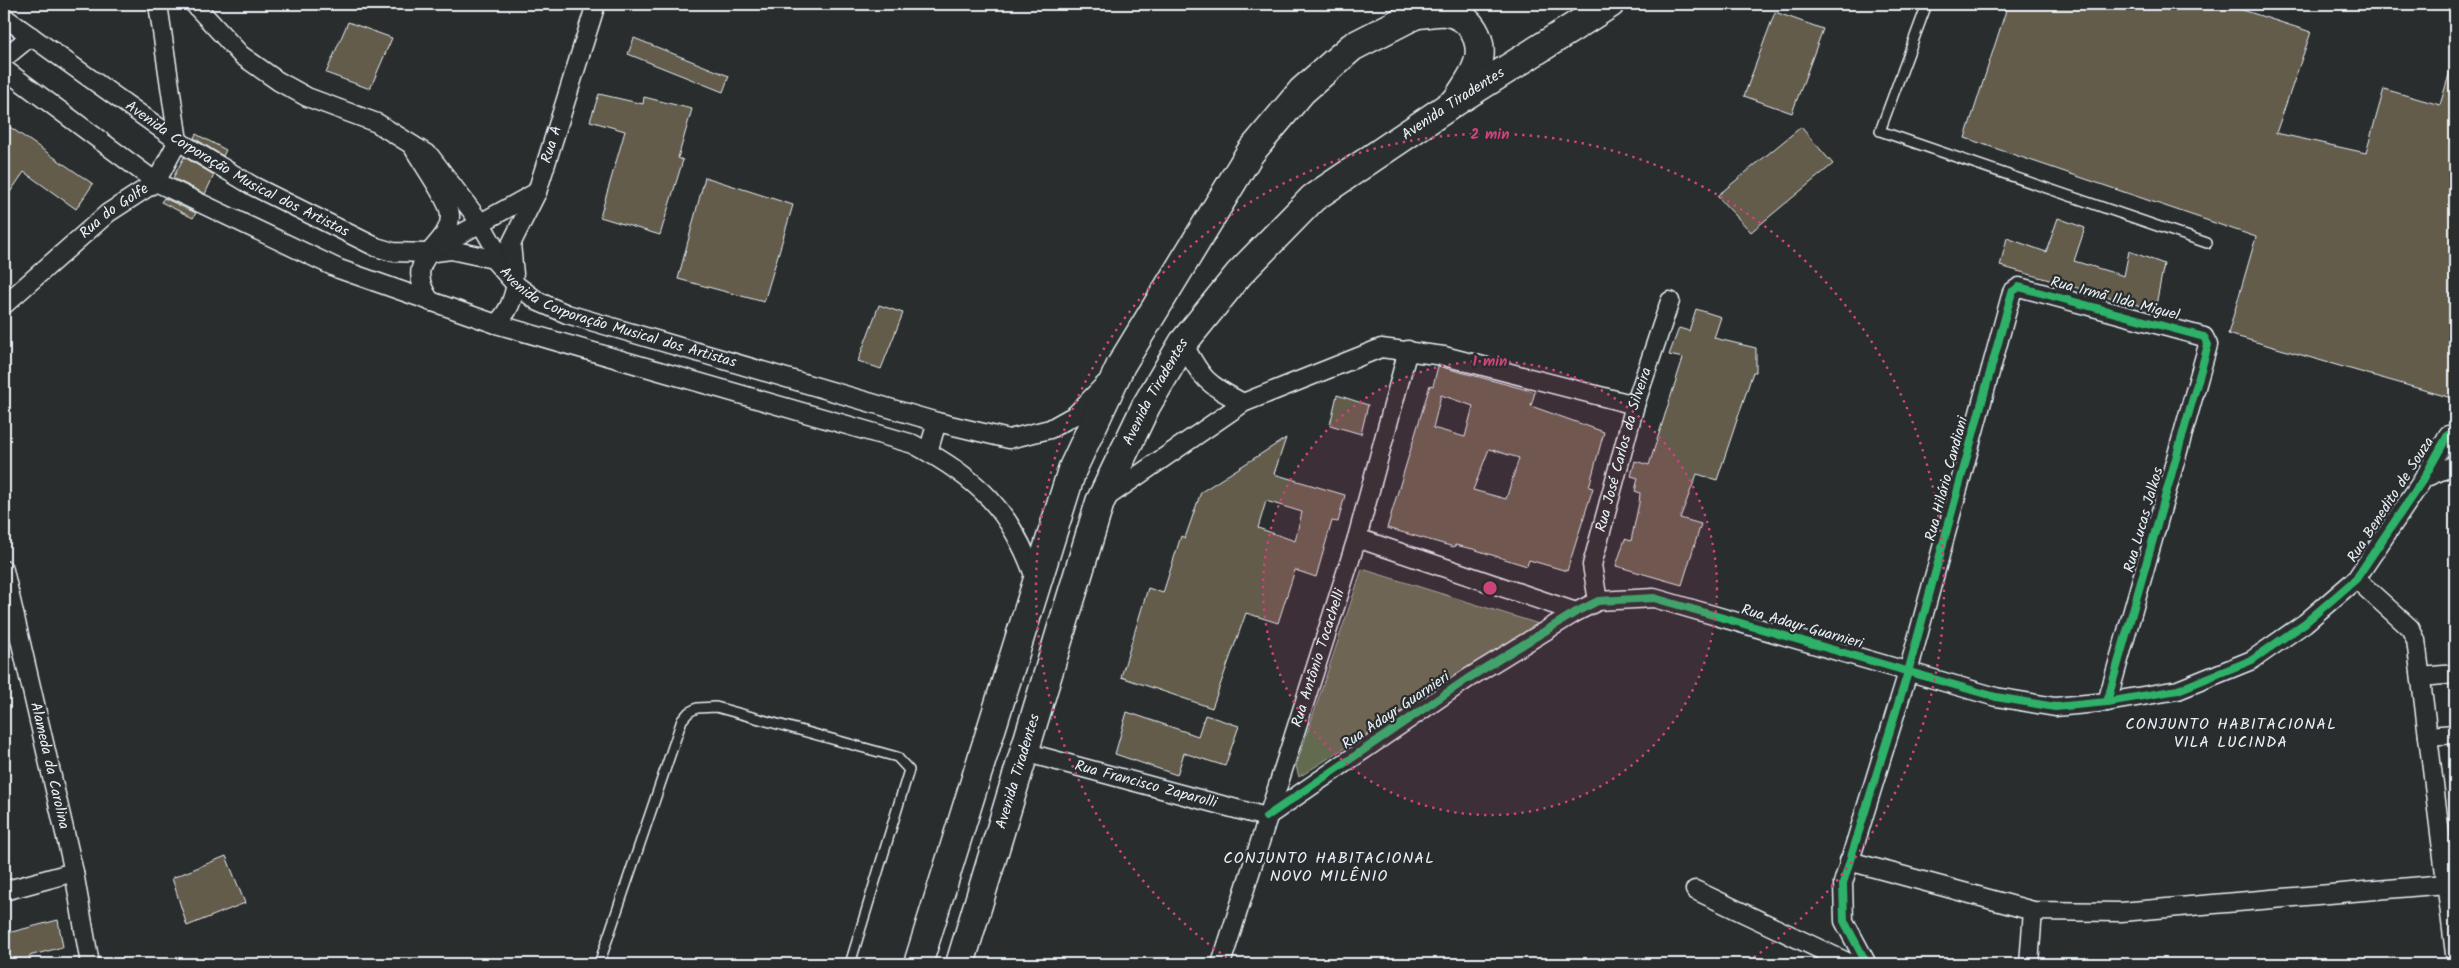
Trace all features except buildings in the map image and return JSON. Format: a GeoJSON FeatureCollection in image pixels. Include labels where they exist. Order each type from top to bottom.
{"type":"FeatureCollection","features":[{"type":"Feature","properties":{"kind":"main road","name":"Avenida Tiradentes"},"geometry":{"type":"LineString","coordinates":[[960,964],[1100,502],[1146,406],[1183,343],[1239,274],[1313,198],[1455,102],[1610,4]]}},
{"type":"Feature","properties":{"kind":"main road"},"geometry":{"type":"LineString","coordinates":[[918,964],[1072,470],[1121,365],[1250,153],[1302,91],[1352,47],[1426,9],[1448,12],[1465,18],[1475,31],[1479,60],[1473,75],[1455,102]]}},
{"type":"Feature","properties":{"kind":"street"},"geometry":{"type":"LineString","coordinates":[[158,4],[178,141]]}},
{"type":"Feature","properties":{"kind":"street"},"geometry":{"type":"LineString","coordinates":[[194,4],[241,55],[278,81],[307,97],[377,123],[430,156],[480,222],[516,285],[511,305],[496,324]]}},
{"type":"Feature","properties":{"kind":"street","name":"Rua A"},"geometry":{"type":"LineString","coordinates":[[516,285],[511,259],[511,244],[537,192],[596,4]]}},
{"type":"Feature","properties":{"kind":"street","name":"Avenida Corporação Musical dos Artistas"},"geometry":{"type":"LineString","coordinates":[[4,17],[178,141],[253,186],[376,247],[393,252],[427,253],[451,250],[493,259],[516,285],[539,302],[567,314],[937,422],[1009,438],[1050,429],[1075,415],[1121,365]]}},
{"type":"Feature","properties":{"kind":"street"},"geometry":{"type":"LineString","coordinates":[[4,58],[31,36]]}},
{"type":"Feature","properties":{"kind":"street","name":"Avenida Corporação Musical dos Artistas"},"geometry":{"type":"LineString","coordinates":[[4,69],[156,182],[339,269],[496,324],[913,444],[961,471],[1000,508],[1027,553],[1036,581]]}},
{"type":"Feature","properties":{"kind":"street","name":"Rua do Golfe"},"geometry":{"type":"LineString","coordinates":[[4,305],[108,213],[156,182],[178,141]]}},
{"type":"Feature","properties":{"kind":"street"},"geometry":{"type":"LineString","coordinates":[[411,145],[450,212],[448,232],[427,253],[420,279],[422,290],[431,302]]}},
{"type":"Feature","properties":{"kind":"street"},"geometry":{"type":"LineString","coordinates":[[427,253],[537,192]]}},
{"type":"Feature","properties":{"kind":"street","name":"Rua Irmã Ilda Miguel"},"geometry":{"type":"LineString","coordinates":[[2012,292],[2019,288],[2204,337],[2208,345]]}},
{"type":"Feature","properties":{"kind":"street","name":"Rua Hilário Candiani"},"geometry":{"type":"LineString","coordinates":[[1867,964],[1844,922],[1843,883],[1908,672],[2012,292]]}},
{"type":"Feature","properties":{"kind":"street","name":"Rua José Carlos da Silveira"},"geometry":{"type":"LineString","coordinates":[[1598,601],[1592,565],[1636,405],[1670,301]]}},
{"type":"Feature","properties":{"kind":"street"},"geometry":{"type":"LineString","coordinates":[[1183,343],[1199,373],[1211,385],[1243,403]]}},
{"type":"Feature","properties":{"kind":"street","name":"Rua Lucas Jalkos"},"geometry":{"type":"LineString","coordinates":[[2107,702],[2208,345]]}},
{"type":"Feature","properties":{"kind":"street"},"geometry":{"type":"LineString","coordinates":[[1100,502],[1243,403],[1380,348],[1444,356],[1636,405]]}},
{"type":"Feature","properties":{"kind":"street","name":"Rua Antônio Tocachelli"},"geometry":{"type":"LineString","coordinates":[[1221,964],[1266,817],[1357,538],[1408,350]]}},
{"type":"Feature","properties":{"kind":"street"},"geometry":{"type":"LineString","coordinates":[[928,452],[937,422]]}},
{"type":"Feature","properties":{"kind":"street","name":"Rua Benedito de Souza"},"geometry":{"type":"LineString","coordinates":[[2356,579],[2424,478],[2448,435]]}},
{"type":"Feature","properties":{"kind":"street"},"geometry":{"type":"LineString","coordinates":[[2424,478],[2455,465]]}},
{"type":"Feature","properties":{"kind":"street"},"geometry":{"type":"LineString","coordinates":[[1357,538],[1576,612]]}},
{"type":"Feature","properties":{"kind":"street","name":"Alameda da Carolina"},"geometry":{"type":"LineString","coordinates":[[4,570],[74,872],[90,964]]}},
{"type":"Feature","properties":{"kind":"street"},"geometry":{"type":"LineString","coordinates":[[2356,579],[2410,628],[2416,640],[2455,954]]}},
{"type":"Feature","properties":{"kind":"street","name":"Rua Adayr Guarnieri"},"geometry":{"type":"LineString","coordinates":[[1266,817],[1467,679],[1576,612],[1598,601],[1654,598],[1996,697],[2055,707],[2107,702],[2178,690],[2252,660],[2305,624],[2356,579]]}},
{"type":"Feature","properties":{"kind":"street"},"geometry":{"type":"LineString","coordinates":[[2421,677],[2455,674]]}},
{"type":"Feature","properties":{"kind":"street"},"geometry":{"type":"LineString","coordinates":[[2428,736],[2455,734]]}},
{"type":"Feature","properties":{"kind":"street","name":"Rua Francisco Zaparolli"},"geometry":{"type":"LineString","coordinates":[[1024,752],[1266,817]]}},
{"type":"Feature","properties":{"kind":"street"},"geometry":{"type":"LineString","coordinates":[[1849,861],[2033,911],[2121,912],[2446,884]]}},
{"type":"Feature","properties":{"kind":"street"},"geometry":{"type":"LineString","coordinates":[[4,891],[74,872]]}},
{"type":"Feature","properties":{"kind":"street"},"geometry":{"type":"LineString","coordinates":[[1694,890],[1851,964]]}},
{"type":"Feature","properties":{"kind":"street"},"geometry":{"type":"LineString","coordinates":[[2029,964],[2033,911]]}},
{"type":"Feature","properties":{"kind":"lane"},"geometry":{"type":"LineString","coordinates":[[1927,4],[1880,131],[2207,243]]}},
{"type":"Feature","properties":{"kind":"lane"},"geometry":{"type":"LineString","coordinates":[[600,964],[682,720],[689,712],[707,706],[736,712],[897,757],[909,770],[850,964]]}},
{"type":"Feature","properties":{"kind":"green space"},"geometry":{"type":"Polygon","coordinates":[[[1362,569],[1539,624],[1299,777],[1296,766],[1362,569]]]}},
{"type":"Feature","properties":{"kind":"cycle path"},"geometry":{"type":"LineString","coordinates":[[1867,964],[1844,921],[1843,883],[1908,672],[2012,292],[2019,287],[2204,337],[2208,345],[2107,702]]}},
{"type":"Feature","properties":{"kind":"cycle path"},"geometry":{"type":"LineString","coordinates":[[1266,817],[1467,679],[1576,612],[1598,601],[1654,598],[1996,697],[2055,707],[2107,702],[2178,690],[2252,660],[2305,623],[2356,579],[2424,478],[2448,435]]}},
{"type":"Feature","properties":{"kind":"district","name":"CONJUNTO HABITACIONAL VILA LUCINDA"},"geometry":{"type":"Point","coordinates":[2231,733]}},
{"type":"Feature","properties":{"kind":"district","name":"CONJUNTO HABITACIONAL NOVO MILÊNIO"},"geometry":{"type":"Point","coordinates":[1329,867]}}]}
